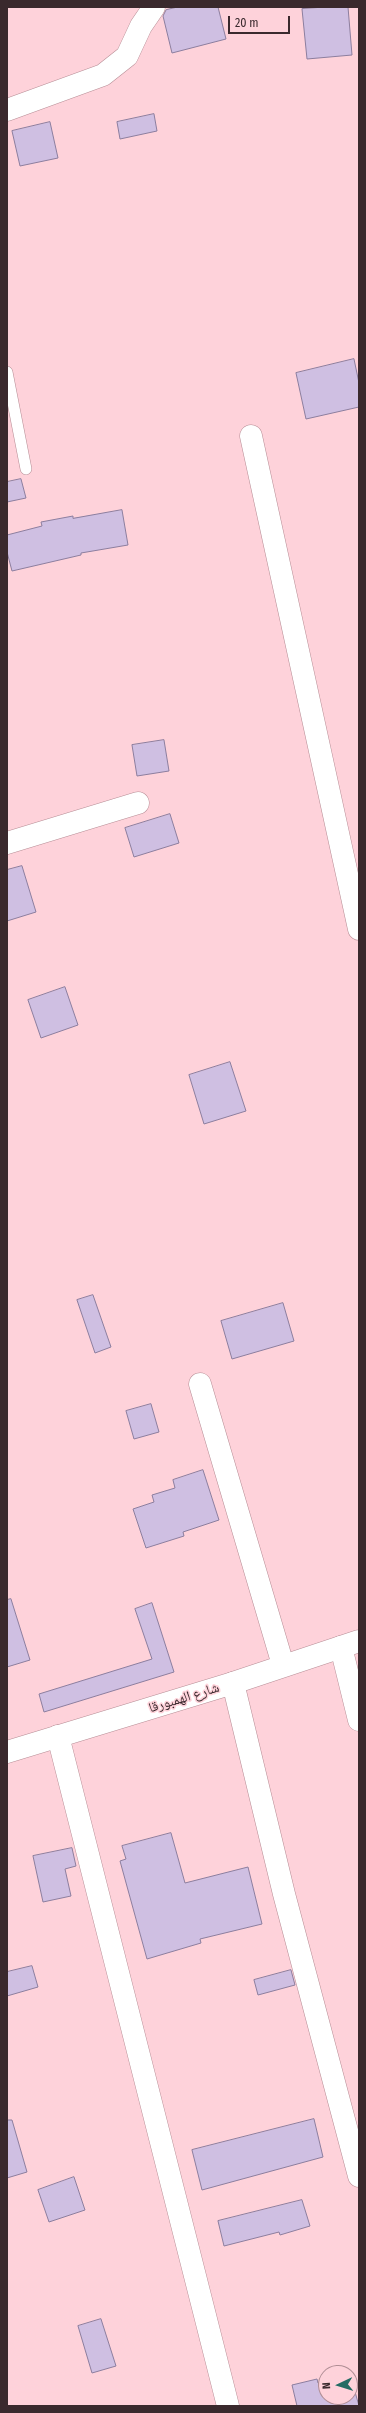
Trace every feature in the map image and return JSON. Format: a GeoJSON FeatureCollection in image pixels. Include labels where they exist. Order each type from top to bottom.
{"type":"FeatureCollection","features":[{"type":"Feature","properties":{"kind":"street"},"geometry":{"type":"LineString","coordinates":[[7,110],[103,75],[127,56],[141,26],[154,7]]}},
{"type":"Feature","properties":{"kind":"street"},"geometry":{"type":"LineString","coordinates":[[251,436],[359,929]]}},
{"type":"Feature","properties":{"kind":"street"},"geometry":{"type":"LineString","coordinates":[[7,843],[138,803]]}},
{"type":"Feature","properties":{"kind":"street"},"geometry":{"type":"LineString","coordinates":[[200,1384],[283,1665]]}},
{"type":"Feature","properties":{"kind":"street"},"geometry":{"type":"LineString","coordinates":[[350,1644],[359,1720]]}},
{"type":"Feature","properties":{"kind":"street","name":"شارع الهمبورقا"},"geometry":{"type":"LineString","coordinates":[[7,1752],[233,1683],[283,1665],[350,1644]]}},
{"type":"Feature","properties":{"kind":"street"},"geometry":{"type":"LineString","coordinates":[[233,1683],[284,1894],[359,2176]]}},
{"type":"Feature","properties":{"kind":"street"},"geometry":{"type":"LineString","coordinates":[[58,1736],[228,2406]]}},
{"type":"Feature","properties":{"kind":"lane"},"geometry":{"type":"LineString","coordinates":[[7,372],[26,469]]}},
{"type":"Feature","properties":{"kind":"building"},"geometry":{"type":"Polygon","coordinates":[[[178,7],[218,7],[226,39],[172,53],[163,16],[166,10],[178,7]]]}},
{"type":"Feature","properties":{"kind":"building"},"geometry":{"type":"Polygon","coordinates":[[[348,7],[352,55],[307,59],[302,9],[348,7]]]}},
{"type":"Feature","properties":{"kind":"building"},"geometry":{"type":"Polygon","coordinates":[[[154,114],[157,131],[120,139],[117,122],[154,114]]]}},
{"type":"Feature","properties":{"kind":"building"},"geometry":{"type":"Polygon","coordinates":[[[50,122],[58,158],[20,166],[12,131],[50,122]]]}},
{"type":"Feature","properties":{"kind":"building"},"geometry":{"type":"Polygon","coordinates":[[[354,359],[359,383],[359,407],[306,419],[296,373],[354,359]]]}},
{"type":"Feature","properties":{"kind":"building"},"geometry":{"type":"Polygon","coordinates":[[[21,479],[26,498],[7,502],[7,482],[21,479]]]}},
{"type":"Feature","properties":{"kind":"building"},"geometry":{"type":"Polygon","coordinates":[[[122,510],[128,545],[81,553],[81,555],[12,571],[7,552],[7,535],[42,526],[41,522],[73,516],[73,518],[122,510]]]}},
{"type":"Feature","properties":{"kind":"building"},"geometry":{"type":"Polygon","coordinates":[[[164,740],[169,771],[137,776],[132,745],[164,740]]]}},
{"type":"Feature","properties":{"kind":"building"},"geometry":{"type":"Polygon","coordinates":[[[170,814],[179,843],[134,857],[125,828],[170,814]]]}},
{"type":"Feature","properties":{"kind":"building"},"geometry":{"type":"Polygon","coordinates":[[[22,866],[36,912],[7,921],[7,870],[22,866]]]}},
{"type":"Feature","properties":{"kind":"building"},"geometry":{"type":"Polygon","coordinates":[[[65,987],[78,1025],[41,1038],[28,1000],[65,987]]]}},
{"type":"Feature","properties":{"kind":"building"},"geometry":{"type":"Polygon","coordinates":[[[230,1062],[246,1111],[204,1124],[189,1075],[230,1062]]]}},
{"type":"Feature","properties":{"kind":"building"},"geometry":{"type":"Polygon","coordinates":[[[93,1295],[111,1347],[95,1353],[77,1300],[93,1295]]]}},
{"type":"Feature","properties":{"kind":"building"},"geometry":{"type":"Polygon","coordinates":[[[283,1303],[294,1341],[232,1359],[221,1321],[283,1303]]]}},
{"type":"Feature","properties":{"kind":"building"},"geometry":{"type":"Polygon","coordinates":[[[151,1404],[159,1432],[134,1439],[126,1411],[151,1404]]]}},
{"type":"Feature","properties":{"kind":"building"},"geometry":{"type":"Polygon","coordinates":[[[203,1470],[219,1520],[183,1532],[184,1536],[146,1548],[133,1509],[154,1502],[152,1495],[175,1488],[173,1480],[203,1470]]]}},
{"type":"Feature","properties":{"kind":"building"},"geometry":{"type":"Polygon","coordinates":[[[11,1599],[30,1660],[7,1667],[7,1600],[11,1599]]]}},
{"type":"Feature","properties":{"kind":"building"},"geometry":{"type":"Polygon","coordinates":[[[152,1603],[174,1672],[44,1712],[39,1694],[152,1659],[135,1609],[152,1603]]]}},
{"type":"Feature","properties":{"kind":"building"},"geometry":{"type":"Polygon","coordinates":[[[171,1833],[185,1883],[248,1867],[262,1924],[200,1939],[201,1943],[147,1959],[120,1861],[126,1859],[122,1846],[171,1833]]]}},
{"type":"Feature","properties":{"kind":"building"},"geometry":{"type":"Polygon","coordinates":[[[72,1848],[76,1866],[65,1869],[71,1896],[43,1902],[33,1856],[72,1848]]]}},
{"type":"Feature","properties":{"kind":"building"},"geometry":{"type":"Polygon","coordinates":[[[32,1966],[38,1987],[7,1996],[7,1972],[32,1966]]]}},
{"type":"Feature","properties":{"kind":"building"},"geometry":{"type":"Polygon","coordinates":[[[291,1970],[295,1985],[258,1995],[254,1980],[291,1970]]]}},
{"type":"Feature","properties":{"kind":"building"},"geometry":{"type":"Polygon","coordinates":[[[314,2119],[323,2157],[202,2190],[192,2150],[314,2119]]]}},
{"type":"Feature","properties":{"kind":"building"},"geometry":{"type":"Polygon","coordinates":[[[7,2120],[12,2120],[27,2172],[7,2178],[7,2120]]]}},
{"type":"Feature","properties":{"kind":"building"},"geometry":{"type":"Polygon","coordinates":[[[74,2177],[85,2210],[49,2222],[38,2190],[74,2177]]]}},
{"type":"Feature","properties":{"kind":"building"},"geometry":{"type":"Polygon","coordinates":[[[302,2200],[310,2226],[280,2235],[279,2232],[224,2246],[218,2221],[302,2200]]]}},
{"type":"Feature","properties":{"kind":"building"},"geometry":{"type":"Polygon","coordinates":[[[101,2319],[116,2366],[92,2373],[78,2326],[101,2319]]]}},
{"type":"Feature","properties":{"kind":"building"},"geometry":{"type":"Polygon","coordinates":[[[317,2379],[318,2405],[358,2405],[358,2402],[359,2406],[297,2406],[292,2385],[317,2379]]]}}]}
